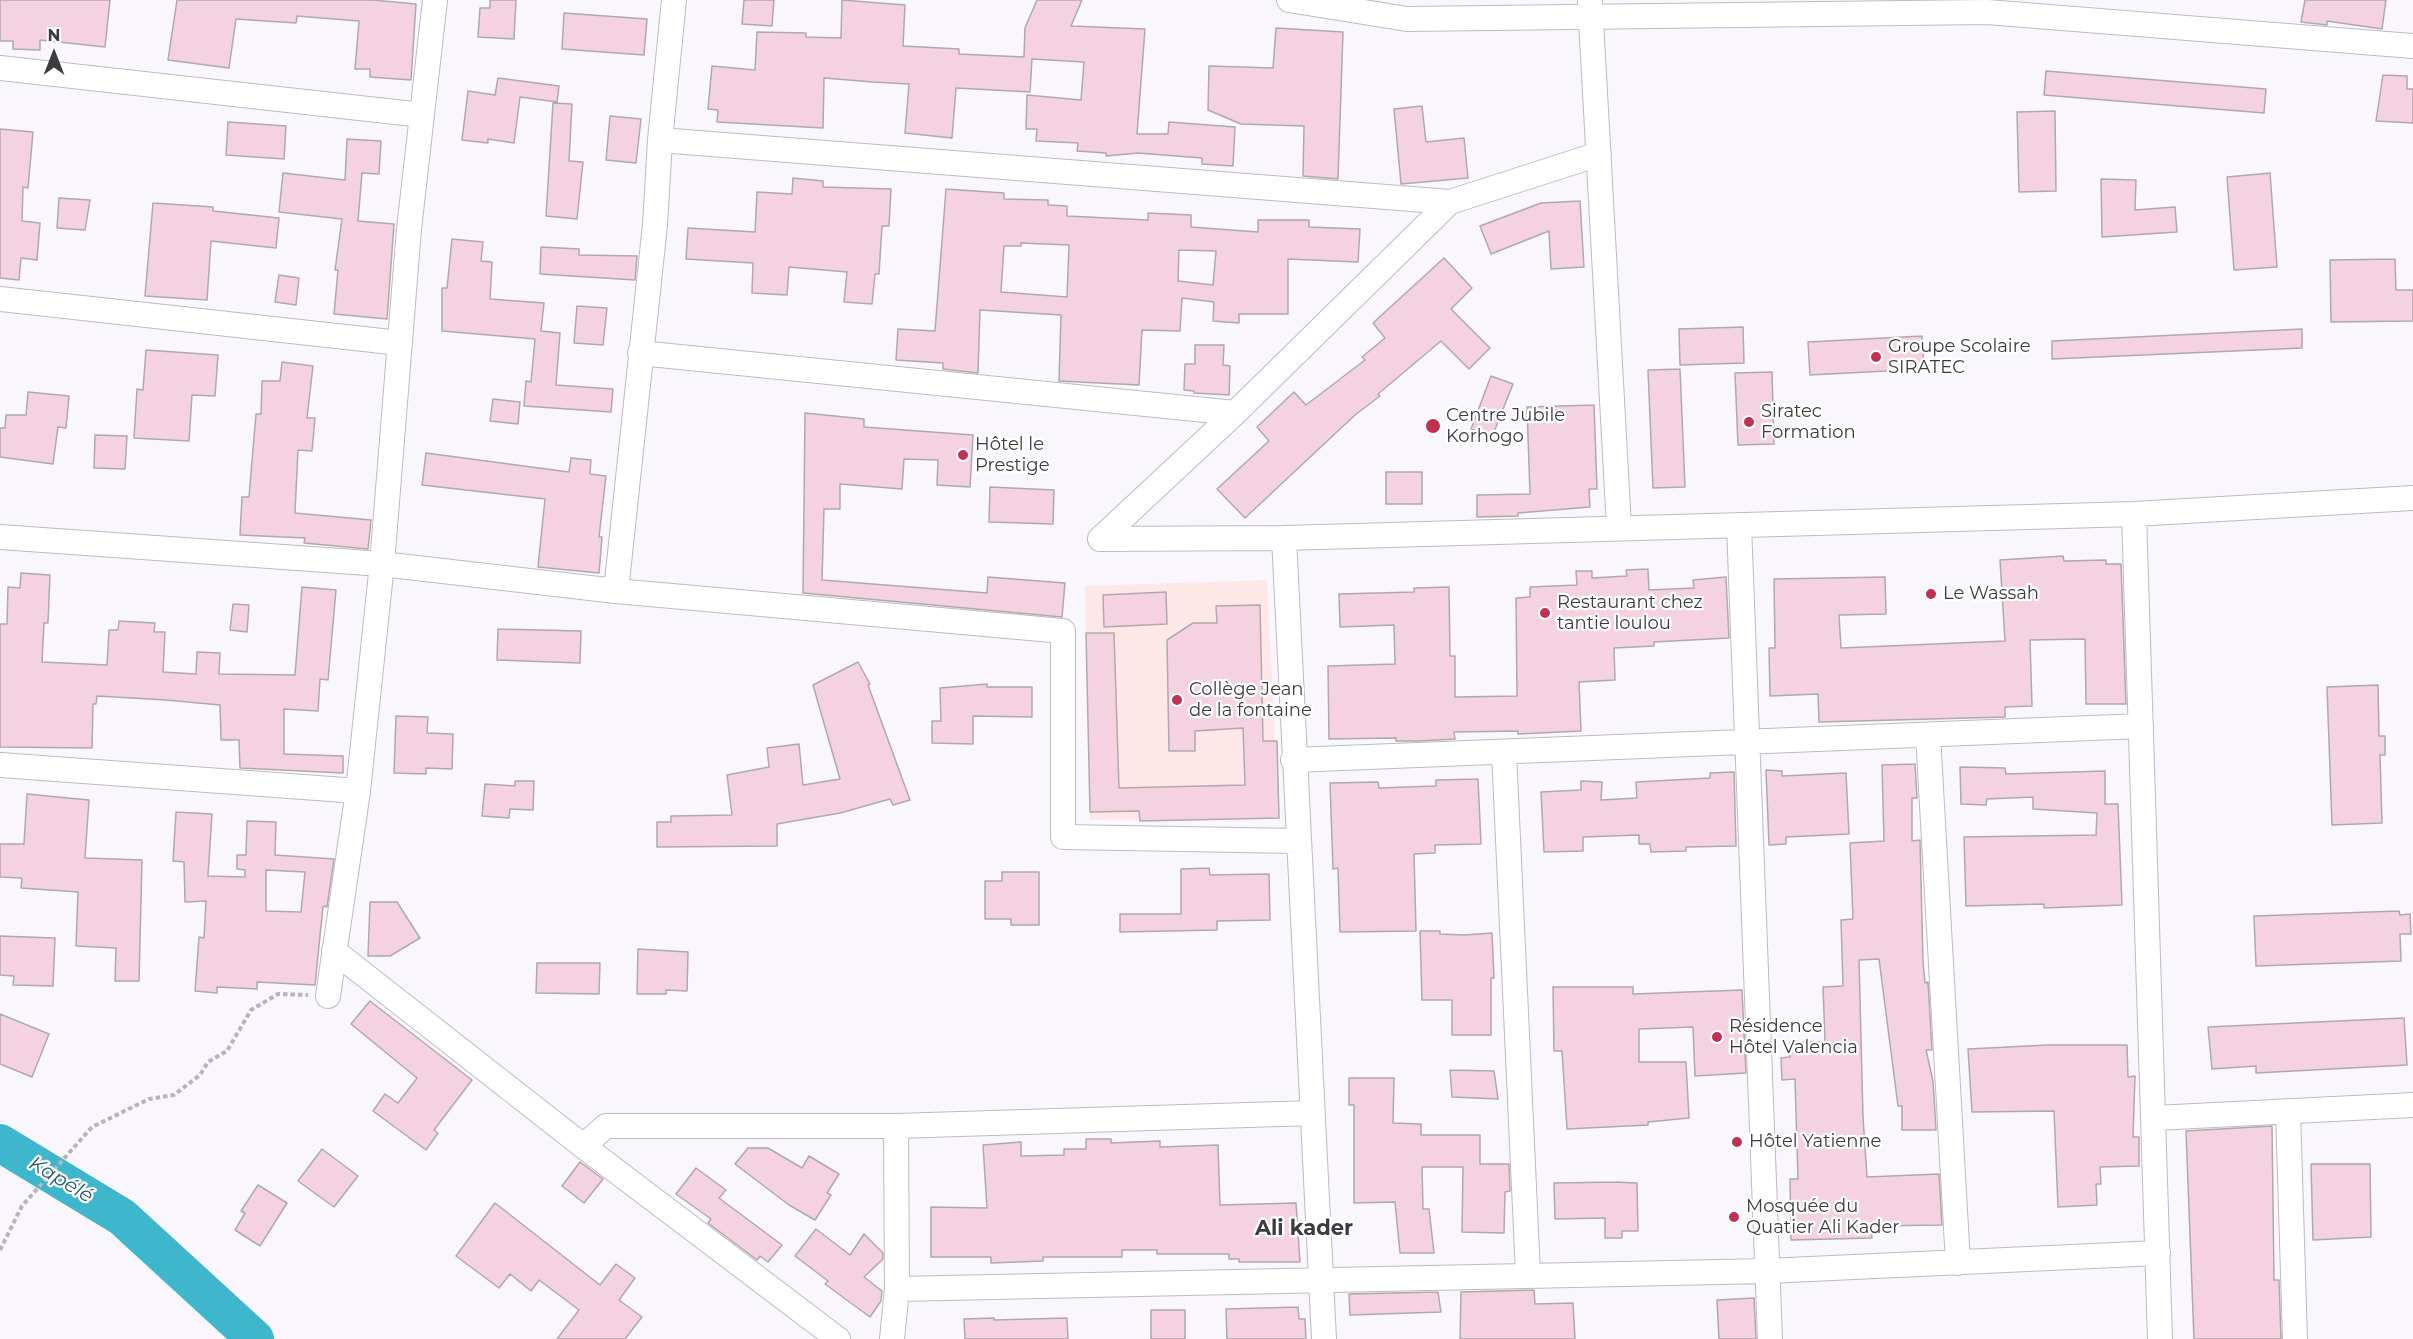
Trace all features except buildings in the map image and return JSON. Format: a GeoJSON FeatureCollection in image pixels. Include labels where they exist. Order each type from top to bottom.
{"type":"FeatureCollection","features":[{"type":"Feature","properties":{"kind":"street"},"geometry":{"type":"LineString","coordinates":[[328,996],[358,791],[382,564],[400,343],[435,0]]}},
{"type":"Feature","properties":{"kind":"street"},"geometry":{"type":"LineString","coordinates":[[616,591],[655,225],[660,140],[674,0]]}},
{"type":"Feature","properties":{"kind":"street"},"geometry":{"type":"LineString","coordinates":[[1289,0],[1407,19],[1590,8],[1987,12],[2413,46]]}},
{"type":"Feature","properties":{"kind":"street"},"geometry":{"type":"LineString","coordinates":[[1590,8],[1619,527]]}},
{"type":"Feature","properties":{"kind":"street"},"geometry":{"type":"LineString","coordinates":[[0,68],[422,115]]}},
{"type":"Feature","properties":{"kind":"street"},"geometry":{"type":"LineString","coordinates":[[660,140],[1450,202],[1599,154]]}},
{"type":"Feature","properties":{"kind":"street"},"geometry":{"type":"LineString","coordinates":[[1450,202],[1100,540],[1284,538],[2134,514],[2413,498]]}},
{"type":"Feature","properties":{"kind":"street"},"geometry":{"type":"LineString","coordinates":[[0,299],[400,343]]}},
{"type":"Feature","properties":{"kind":"street"},"geometry":{"type":"LineString","coordinates":[[640,353],[1234,413]]}},
{"type":"Feature","properties":{"kind":"street"},"geometry":{"type":"LineString","coordinates":[[2134,514],[2155,1118],[2160,1339]]}},
{"type":"Feature","properties":{"kind":"street"},"geometry":{"type":"LineString","coordinates":[[1739,525],[1770,1339]]}},
{"type":"Feature","properties":{"kind":"street"},"geometry":{"type":"LineString","coordinates":[[0,537],[382,564],[616,591],[1063,631],[1063,837],[1298,841]]}},
{"type":"Feature","properties":{"kind":"street"},"geometry":{"type":"LineString","coordinates":[[1284,538],[1293,760],[1323,1281],[1324,1339]]}},
{"type":"Feature","properties":{"kind":"street"},"geometry":{"type":"LineString","coordinates":[[1293,760],[2141,726]]}},
{"type":"Feature","properties":{"kind":"street"},"geometry":{"type":"LineString","coordinates":[[1928,735],[1958,1263]]}},
{"type":"Feature","properties":{"kind":"street"},"geometry":{"type":"LineString","coordinates":[[1504,752],[1528,1274]]}},
{"type":"Feature","properties":{"kind":"street"},"geometry":{"type":"LineString","coordinates":[[0,765],[358,791]]}},
{"type":"Feature","properties":{"kind":"street"},"geometry":{"type":"LineString","coordinates":[[334,951],[583,1146],[838,1339]]}},
{"type":"Feature","properties":{"kind":"street"},"geometry":{"type":"LineString","coordinates":[[2155,1118],[2413,1105]]}},
{"type":"Feature","properties":{"kind":"street"},"geometry":{"type":"LineString","coordinates":[[2288,1111],[2295,1339]]}},
{"type":"Feature","properties":{"kind":"street"},"geometry":{"type":"LineString","coordinates":[[583,1146],[606,1126],[896,1126],[1312,1113]]}},
{"type":"Feature","properties":{"kind":"street"},"geometry":{"type":"LineString","coordinates":[[892,1339],[897,1288],[896,1126]]}},
{"type":"Feature","properties":{"kind":"street"},"geometry":{"type":"LineString","coordinates":[[897,1288],[1767,1271],[2158,1253]]}},
{"type":"Feature","properties":{"kind":"path"},"geometry":{"type":"LineString","coordinates":[[0,1250],[22,1206],[92,1127],[148,1098],[174,1095],[200,1075],[208,1062],[227,1051],[251,1010],[278,994],[328,996]]}},
{"type":"Feature","properties":{"kind":"shaded area","name":"Collège Jean de la fontaine"},"geometry":{"type":"Polygon","coordinates":[[[1267,580],[1279,818],[1090,820],[1085,586],[1267,580]]]}},
{"type":"Feature","properties":{"kind":"waterway","name":"Kapélé"},"geometry":{"type":"LineString","coordinates":[[0,1143],[122,1217],[255,1339]]}},
{"type":"Feature","properties":{"kind":"place","name":"Groupe Scolaire SIRATEC"},"geometry":{"type":"Point","coordinates":[1876,357]}},
{"type":"Feature","properties":{"kind":"place","name":"Siratec Formation"},"geometry":{"type":"Point","coordinates":[1749,422]}},
{"type":"Feature","properties":{"kind":"place","name":"Centre Jubile Korhogo"},"geometry":{"type":"Point","coordinates":[1433,426]}},
{"type":"Feature","properties":{"kind":"place","name":"Hôtel le Prestige"},"geometry":{"type":"Point","coordinates":[963,455]}},
{"type":"Feature","properties":{"kind":"place","name":"Le Wassah"},"geometry":{"type":"Point","coordinates":[1931,594]}},
{"type":"Feature","properties":{"kind":"place","name":"Restaurant chez tantie loulou"},"geometry":{"type":"Point","coordinates":[1545,613]}},
{"type":"Feature","properties":{"kind":"place","name":"Collège Jean de la fontaine"},"geometry":{"type":"Point","coordinates":[1177,700]}},
{"type":"Feature","properties":{"kind":"place","name":"Résidence Hôtel Valencia"},"geometry":{"type":"Point","coordinates":[1717,1037]}},
{"type":"Feature","properties":{"kind":"place","name":"Hôtel Yatienne"},"geometry":{"type":"Point","coordinates":[1737,1142]}},
{"type":"Feature","properties":{"kind":"place","name":"Mosquée du Quatier Ali Kader"},"geometry":{"type":"Point","coordinates":[1734,1217]}},
{"type":"Feature","properties":{"kind":"district","name":"Ali kader"},"geometry":{"type":"Point","coordinates":[1304,1229]}}]}
